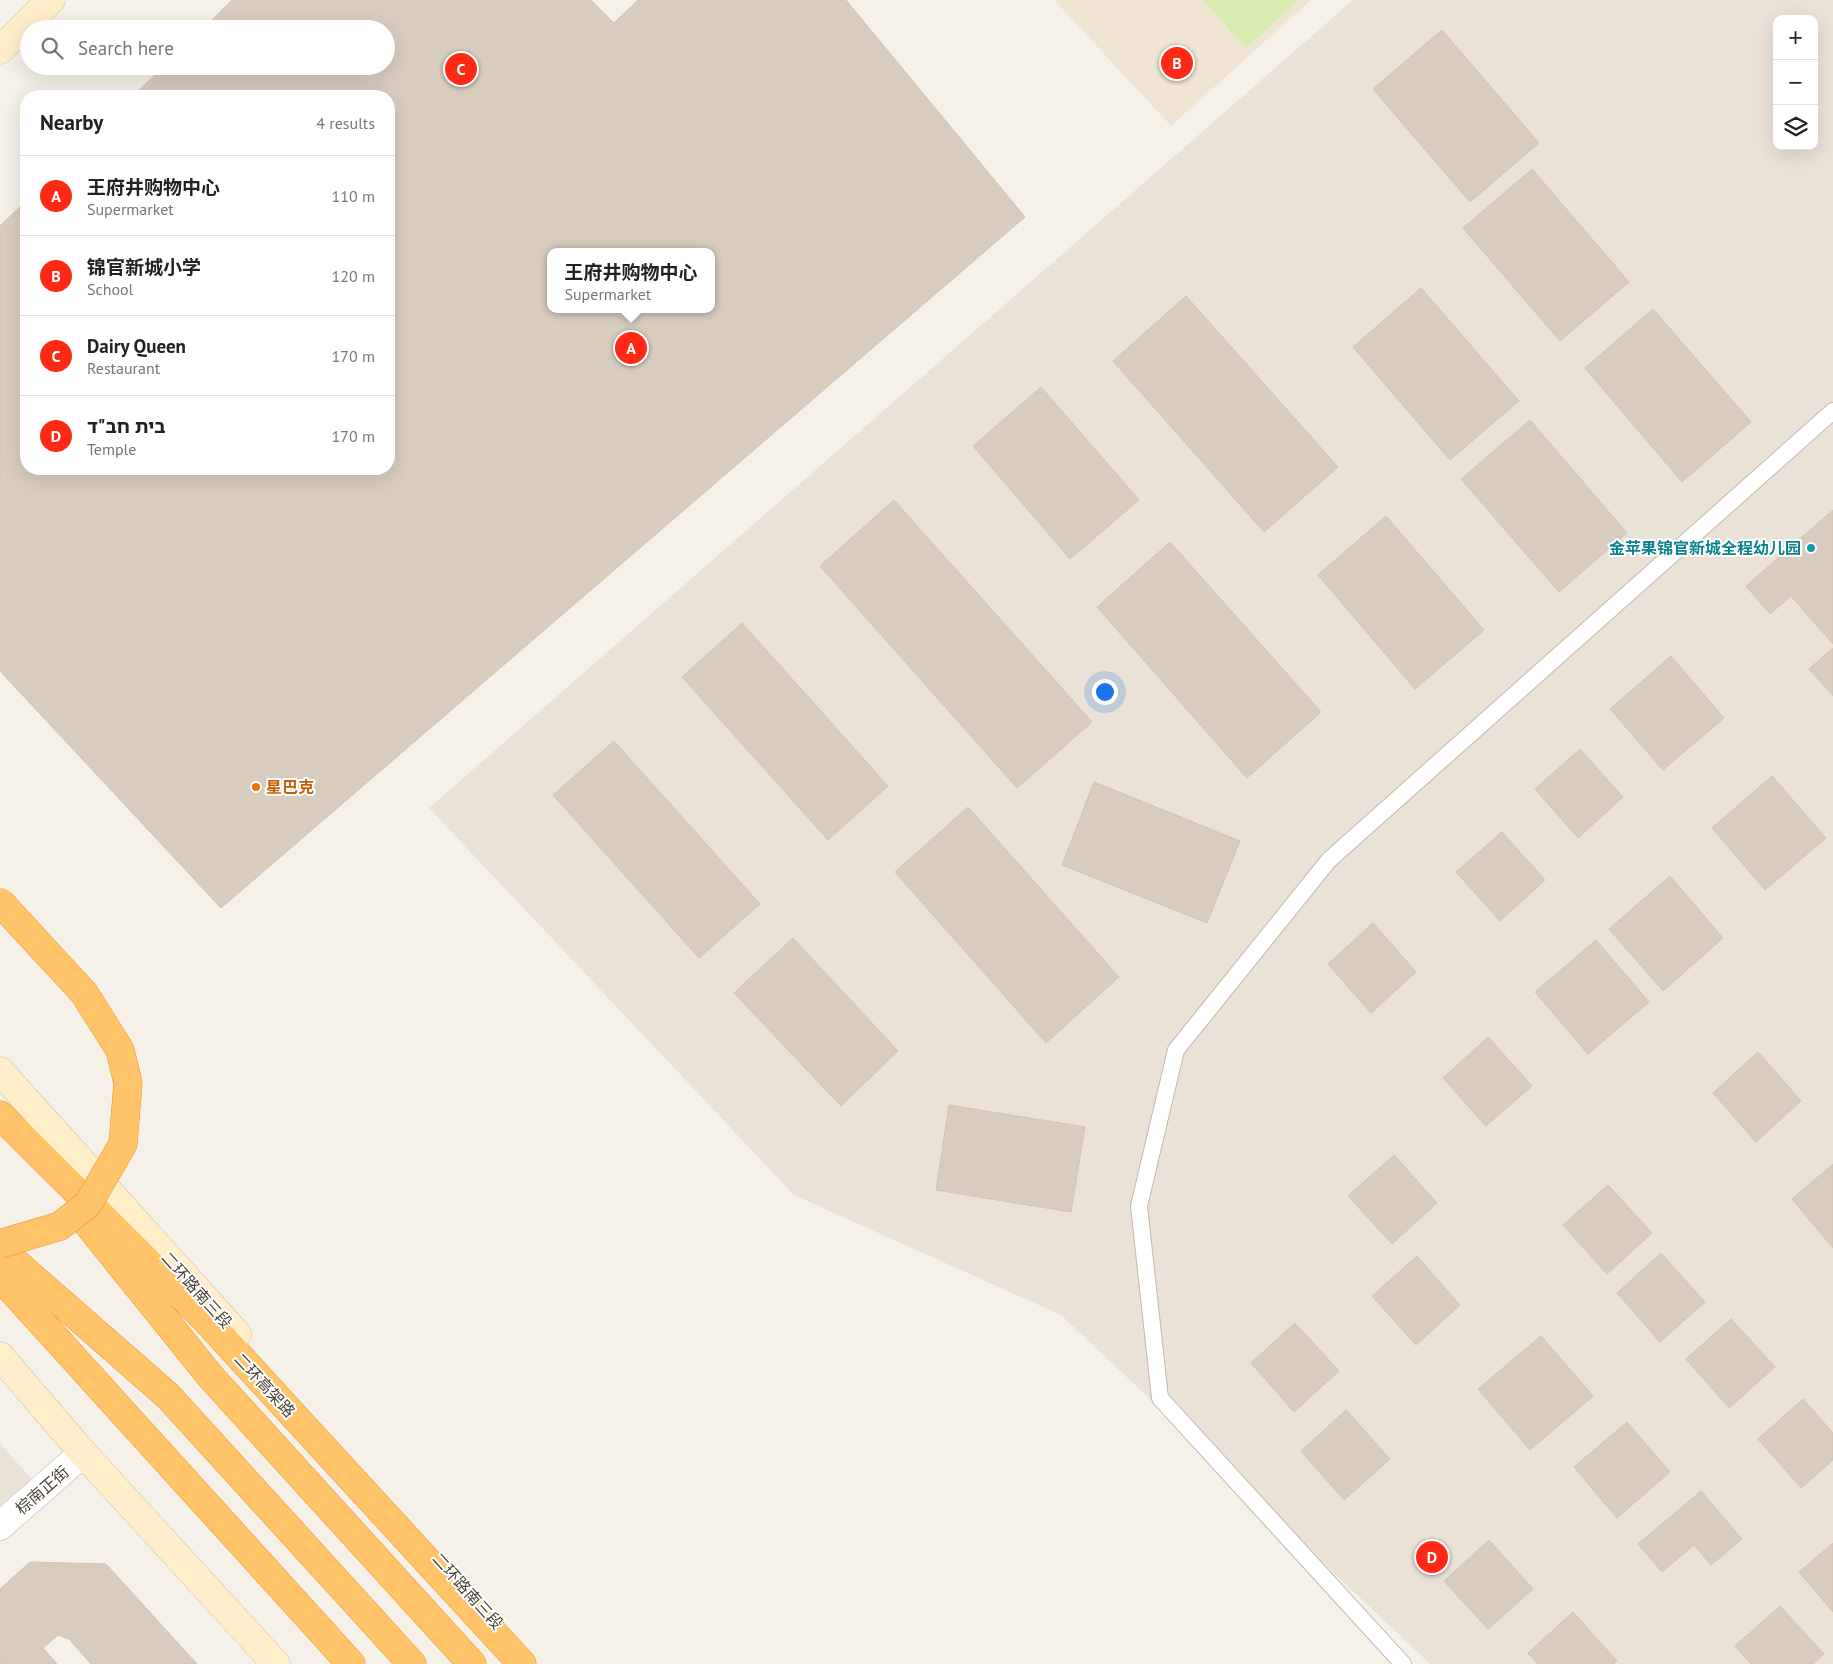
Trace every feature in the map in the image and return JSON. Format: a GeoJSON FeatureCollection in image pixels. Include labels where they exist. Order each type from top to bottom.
{"type":"FeatureCollection","features":[{"type":"Feature","properties":{"kind":"highway"},"geometry":{"type":"LineString","coordinates":[[0,902],[84,993],[120,1050],[128,1083],[123,1144],[88,1204],[60,1226],[0,1244]]}},
{"type":"Feature","properties":{"kind":"highway"},"geometry":{"type":"LineString","coordinates":[[0,1115],[210,1376],[472,1664]]}},
{"type":"Feature","properties":{"kind":"highway","name":"二环高架路"},"geometry":{"type":"LineString","coordinates":[[0,1115],[205,1319],[522,1664]]}},
{"type":"Feature","properties":{"kind":"highway"},"geometry":{"type":"LineString","coordinates":[[0,1249],[168,1396],[412,1664]]}},
{"type":"Feature","properties":{"kind":"highway"},"geometry":{"type":"LineString","coordinates":[[0,1277],[351,1664]]}},
{"type":"Feature","properties":{"kind":"main road"},"geometry":{"type":"LineString","coordinates":[[31,20],[51,0]]}},
{"type":"Feature","properties":{"kind":"main road"},"geometry":{"type":"LineString","coordinates":[[0,50],[20,30]]}},
{"type":"Feature","properties":{"kind":"main road","name":"二环路南三段"},"geometry":{"type":"LineString","coordinates":[[0,1071],[534,1664]]}},
{"type":"Feature","properties":{"kind":"main road"},"geometry":{"type":"LineString","coordinates":[[0,1356],[84,1453],[276,1664]]}},
{"type":"Feature","properties":{"kind":"street","name":"棕南正街"},"geometry":{"type":"LineString","coordinates":[[0,1526],[84,1453]]}},
{"type":"Feature","properties":{"kind":"lane"},"geometry":{"type":"LineString","coordinates":[[1403,1664],[1160,1398],[1138,1206],[1176,1050],[1329,860],[1833,411]]}},
{"type":"Feature","properties":{"kind":"shaded area"},"geometry":{"type":"Polygon","coordinates":[[[1054,0],[1311,0],[1171,126],[1054,0]]]}},
{"type":"Feature","properties":{"kind":"shaded area"},"geometry":{"type":"Polygon","coordinates":[[[1353,0],[1833,0],[1833,1664],[1430,1664],[1061,1315],[794,1195],[429,808],[1353,0]]]}},
{"type":"Feature","properties":{"kind":"shaded area"},"geometry":{"type":"Polygon","coordinates":[[[0,1443],[41,1490],[0,1527],[0,1443]]]}},
{"type":"Feature","properties":{"kind":"green space"},"geometry":{"type":"Polygon","coordinates":[[[1203,0],[1298,0],[1246,48],[1203,0]]]}},
{"type":"Feature","properties":{"kind":"building"},"geometry":{"type":"Polygon","coordinates":[[[232,0],[591,0],[614,23],[638,0],[846,0],[1025,217],[221,908],[0,671],[0,226],[20,207],[20,475],[395,475],[395,90],[139,90],[155,75],[395,75],[395,20],[212,20],[232,0]]]}},
{"type":"Feature","properties":{"kind":"building"},"geometry":{"type":"Polygon","coordinates":[[[1442,30],[1539,143],[1470,202],[1373,89],[1442,30]]]}},
{"type":"Feature","properties":{"kind":"building"},"geometry":{"type":"Polygon","coordinates":[[[1532,169],[1629,282],[1560,341],[1463,228],[1532,169]]]}},
{"type":"Feature","properties":{"kind":"building"},"geometry":{"type":"Polygon","coordinates":[[[1421,288],[1519,401],[1450,460],[1353,347],[1421,288]]]}},
{"type":"Feature","properties":{"kind":"building"},"geometry":{"type":"Polygon","coordinates":[[[1186,296],[1338,467],[1264,532],[1113,361],[1186,296]]]}},
{"type":"Feature","properties":{"kind":"building"},"geometry":{"type":"Polygon","coordinates":[[[1653,309],[1751,422],[1682,482],[1585,368],[1653,309]]]}},
{"type":"Feature","properties":{"kind":"building"},"geometry":{"type":"Polygon","coordinates":[[[1041,387],[1139,500],[1070,559],[973,446],[1041,387]]]}},
{"type":"Feature","properties":{"kind":"building"},"geometry":{"type":"Polygon","coordinates":[[[1530,420],[1627,533],[1559,592],[1461,479],[1530,420]]]}},
{"type":"Feature","properties":{"kind":"building"},"geometry":{"type":"Polygon","coordinates":[[[894,500],[1092,722],[1017,788],[820,566],[894,500]]]}},
{"type":"Feature","properties":{"kind":"building","name":"金苹果锦官新城全程幼儿园"},"geometry":{"type":"Polygon","coordinates":[[[1833,510],[1833,644],[1791,596],[1770,614],[1746,586],[1833,510]]]}},
{"type":"Feature","properties":{"kind":"building"},"geometry":{"type":"Polygon","coordinates":[[[1386,516],[1484,630],[1415,689],[1318,575],[1386,516]]]}},
{"type":"Feature","properties":{"kind":"building"},"geometry":{"type":"Polygon","coordinates":[[[1170,542],[1321,712],[1247,778],[1097,607],[1170,542]]]}},
{"type":"Feature","properties":{"kind":"building"},"geometry":{"type":"Polygon","coordinates":[[[742,623],[888,786],[828,840],[682,677],[742,623]]]}},
{"type":"Feature","properties":{"kind":"building"},"geometry":{"type":"Polygon","coordinates":[[[1833,648],[1833,696],[1809,669],[1833,648]]]}},
{"type":"Feature","properties":{"kind":"building"},"geometry":{"type":"Polygon","coordinates":[[[1671,656],[1724,718],[1663,770],[1610,709],[1671,656]]]}},
{"type":"Feature","properties":{"kind":"building"},"geometry":{"type":"Polygon","coordinates":[[[614,741],[760,904],[699,958],[553,795],[614,741]]]}},
{"type":"Feature","properties":{"kind":"building"},"geometry":{"type":"Polygon","coordinates":[[[1580,749],[1623,797],[1578,838],[1535,789],[1580,749]]]}},
{"type":"Feature","properties":{"kind":"building"},"geometry":{"type":"Polygon","coordinates":[[[1772,776],[1826,838],[1765,890],[1712,828],[1772,776]]]}},
{"type":"Feature","properties":{"kind":"building"},"geometry":{"type":"Polygon","coordinates":[[[1094,782],[1240,841],[1207,923],[1062,865],[1094,782]]]}},
{"type":"Feature","properties":{"kind":"building"},"geometry":{"type":"Polygon","coordinates":[[[968,807],[1119,977],[1046,1043],[895,872],[968,807]]]}},
{"type":"Feature","properties":{"kind":"building"},"geometry":{"type":"Polygon","coordinates":[[[1502,832],[1545,880],[1500,921],[1456,872],[1502,832]]]}},
{"type":"Feature","properties":{"kind":"building"},"geometry":{"type":"Polygon","coordinates":[[[1670,876],[1723,938],[1663,991],[1609,929],[1670,876]]]}},
{"type":"Feature","properties":{"kind":"building"},"geometry":{"type":"Polygon","coordinates":[[[1373,923],[1416,972],[1371,1013],[1328,964],[1373,923]]]}},
{"type":"Feature","properties":{"kind":"building"},"geometry":{"type":"Polygon","coordinates":[[[793,938],[898,1051],[841,1106],[734,993],[793,938]]]}},
{"type":"Feature","properties":{"kind":"building"},"geometry":{"type":"Polygon","coordinates":[[[1596,940],[1649,1002],[1588,1054],[1535,992],[1596,940]]]}},
{"type":"Feature","properties":{"kind":"building"},"geometry":{"type":"Polygon","coordinates":[[[1488,1037],[1532,1086],[1486,1126],[1443,1078],[1488,1037]]]}},
{"type":"Feature","properties":{"kind":"building"},"geometry":{"type":"Polygon","coordinates":[[[1758,1052],[1801,1101],[1756,1142],[1713,1093],[1758,1052]]]}},
{"type":"Feature","properties":{"kind":"building"},"geometry":{"type":"Polygon","coordinates":[[[949,1105],[1085,1127],[1071,1212],[936,1190],[949,1105]]]}},
{"type":"Feature","properties":{"kind":"building"},"geometry":{"type":"Polygon","coordinates":[[[1394,1155],[1437,1203],[1392,1244],[1348,1196],[1394,1155]]]}},
{"type":"Feature","properties":{"kind":"building"},"geometry":{"type":"Polygon","coordinates":[[[1833,1164],[1833,1248],[1792,1199],[1833,1164]]]}},
{"type":"Feature","properties":{"kind":"building"},"geometry":{"type":"Polygon","coordinates":[[[1608,1185],[1652,1233],[1607,1274],[1563,1225],[1608,1185]]]}},
{"type":"Feature","properties":{"kind":"building"},"geometry":{"type":"Polygon","coordinates":[[[1661,1253],[1705,1302],[1660,1342],[1617,1293],[1661,1253]]]}},
{"type":"Feature","properties":{"kind":"building"},"geometry":{"type":"Polygon","coordinates":[[[1417,1256],[1460,1305],[1416,1345],[1372,1296],[1417,1256]]]}},
{"type":"Feature","properties":{"kind":"building"},"geometry":{"type":"Polygon","coordinates":[[[1731,1319],[1775,1367],[1729,1408],[1686,1359],[1731,1319]]]}},
{"type":"Feature","properties":{"kind":"building"},"geometry":{"type":"Polygon","coordinates":[[[1295,1323],[1339,1371],[1294,1412],[1251,1363],[1295,1323]]]}},
{"type":"Feature","properties":{"kind":"building"},"geometry":{"type":"Polygon","coordinates":[[[1541,1336],[1593,1396],[1530,1450],[1478,1389],[1541,1336]]]}},
{"type":"Feature","properties":{"kind":"building"},"geometry":{"type":"Polygon","coordinates":[[[1803,1399],[1833,1433],[1833,1460],[1801,1488],[1758,1439],[1803,1399]]]}},
{"type":"Feature","properties":{"kind":"building"},"geometry":{"type":"Polygon","coordinates":[[[1346,1410],[1390,1459],[1344,1500],[1301,1451],[1346,1410]]]}},
{"type":"Feature","properties":{"kind":"building"},"geometry":{"type":"Polygon","coordinates":[[[1627,1422],[1670,1472],[1617,1518],[1574,1467],[1627,1422]]]}},
{"type":"Feature","properties":{"kind":"building"},"geometry":{"type":"Polygon","coordinates":[[[1701,1491],[1742,1539],[1711,1565],[1694,1545],[1662,1572],[1638,1544],[1701,1491]]]}},
{"type":"Feature","properties":{"kind":"building"},"geometry":{"type":"Polygon","coordinates":[[[1489,1540],[1533,1589],[1488,1629],[1444,1581],[1489,1540]]]}},
{"type":"Feature","properties":{"kind":"building"},"geometry":{"type":"Polygon","coordinates":[[[1833,1543],[1833,1612],[1799,1572],[1833,1543]]]}},
{"type":"Feature","properties":{"kind":"building"},"geometry":{"type":"Polygon","coordinates":[[[30,1562],[106,1564],[197,1664],[91,1664],[69,1639],[58,1635],[43,1648],[57,1664],[0,1664],[0,1589],[30,1562]]]}},
{"type":"Feature","properties":{"kind":"building"},"geometry":{"type":"Polygon","coordinates":[[[1780,1606],[1824,1654],[1813,1664],[1751,1664],[1735,1646],[1780,1606]]]}},
{"type":"Feature","properties":{"kind":"building"},"geometry":{"type":"Polygon","coordinates":[[[1573,1612],[1617,1661],[1613,1664],[1538,1664],[1528,1653],[1573,1612]]]}},
{"type":"Feature","properties":{"kind":"place","name":"锦官新城小学"},"geometry":{"type":"Point","coordinates":[1177,63]}},
{"type":"Feature","properties":{"kind":"place","name":"Dairy Queen"},"geometry":{"type":"Point","coordinates":[461,69]}},
{"type":"Feature","properties":{"kind":"place","name":"王府井购物中心"},"geometry":{"type":"Point","coordinates":[631,348]}},
{"type":"Feature","properties":{"kind":"place","name":"金苹果锦官新城全程幼儿园"},"geometry":{"type":"Point","coordinates":[1811,548]}},
{"type":"Feature","properties":{"kind":"place","name":"星巴克"},"geometry":{"type":"Point","coordinates":[256,787]}},
{"type":"Feature","properties":{"kind":"place","name":"בית חב\"ד"},"geometry":{"type":"Point","coordinates":[1432,1557]}}]}
